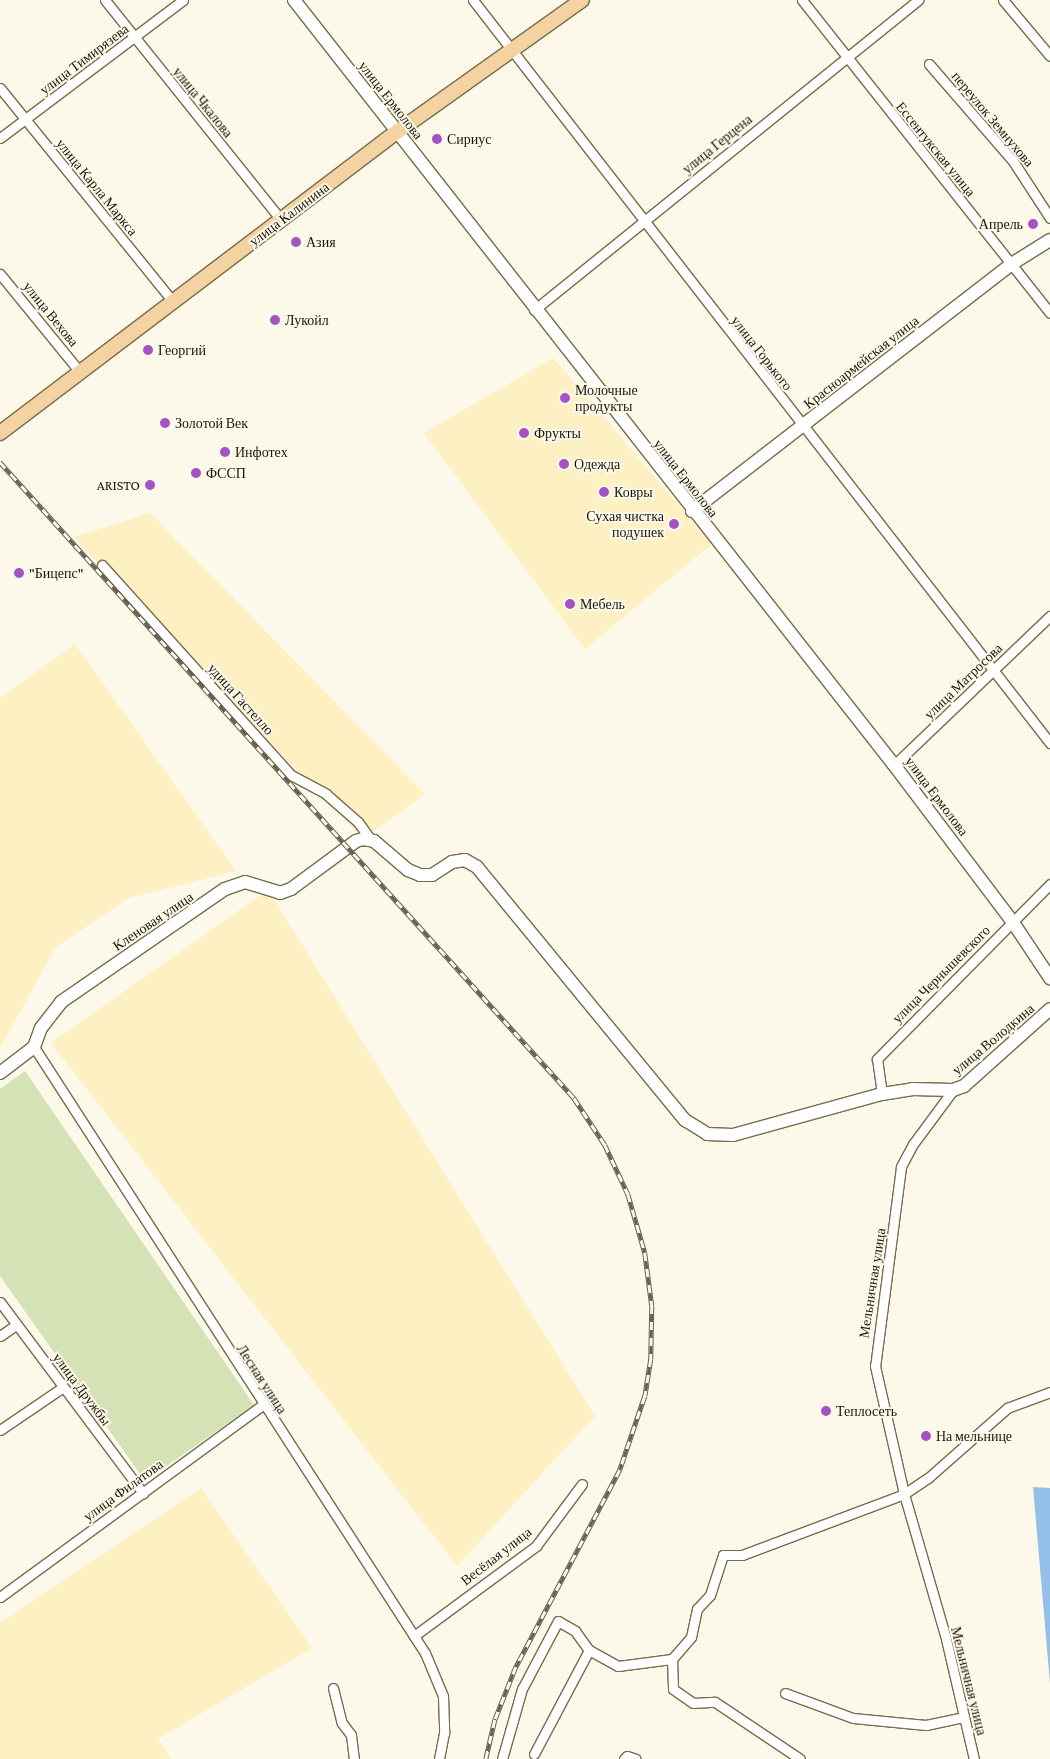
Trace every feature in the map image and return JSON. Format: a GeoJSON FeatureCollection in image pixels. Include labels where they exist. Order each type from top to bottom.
{"type":"FeatureCollection","features":[{"type":"Feature","properties":{"kind":"main road","name":"улица Калинина"},"geometry":{"type":"LineString","coordinates":[[0,433],[397,132],[512,48],[582,0]]}},
{"type":"Feature","properties":{"kind":"street","name":"улица Чкалова"},"geometry":{"type":"LineString","coordinates":[[105,0],[281,220]]}},
{"type":"Feature","properties":{"kind":"street","name":"улица Тимирязева"},"geometry":{"type":"LineString","coordinates":[[0,138],[183,0]]}},
{"type":"Feature","properties":{"kind":"street","name":"улица Ермолова"},"geometry":{"type":"LineString","coordinates":[[294,0],[534,310],[894,765],[1012,921],[1050,978]]}},
{"type":"Feature","properties":{"kind":"street","name":"улица Горького"},"geometry":{"type":"LineString","coordinates":[[473,0],[512,48],[642,222],[1050,743]]}},
{"type":"Feature","properties":{"kind":"street","name":"Ессентукская улица"},"geometry":{"type":"LineString","coordinates":[[802,0],[846,58],[1050,313]]}},
{"type":"Feature","properties":{"kind":"street","name":"улица Герцена"},"geometry":{"type":"LineString","coordinates":[[534,310],[918,0]]}},
{"type":"Feature","properties":{"kind":"street"},"geometry":{"type":"LineString","coordinates":[[1003,0],[1050,56]]}},
{"type":"Feature","properties":{"kind":"street","name":"переулок Земнухова"},"geometry":{"type":"LineString","coordinates":[[929,64],[1012,161],[1050,218]]}},
{"type":"Feature","properties":{"kind":"street","name":"улица Карла Маркса"},"geometry":{"type":"LineString","coordinates":[[0,88],[173,302]]}},
{"type":"Feature","properties":{"kind":"street","name":"Красноармейская улица"},"geometry":{"type":"LineString","coordinates":[[692,511],[1010,264],[1050,240]]}},
{"type":"Feature","properties":{"kind":"street","name":"улица Вехова"},"geometry":{"type":"LineString","coordinates":[[0,274],[80,372]]}},
{"type":"Feature","properties":{"kind":"street","name":"удица Гастелло"},"geometry":{"type":"LineString","coordinates":[[102,565],[291,775],[326,794],[358,822],[371,840]]}},
{"type":"Feature","properties":{"kind":"street","name":"улица Матросова"},"geometry":{"type":"LineString","coordinates":[[894,765],[1050,616]]}},
{"type":"Feature","properties":{"kind":"street"},"geometry":{"type":"LineString","coordinates":[[371,840],[420,875],[432,875],[452,862],[465,860],[477,867],[685,1120],[708,1134],[733,1135],[882,1094],[912,1089],[953,1090]]}},
{"type":"Feature","properties":{"kind":"street","name":"Кленовая улица"},"geometry":{"type":"LineString","coordinates":[[0,1073],[34,1047],[41,1028],[61,1002],[225,889],[245,882],[280,893],[286,891],[356,841],[371,840]]}},
{"type":"Feature","properties":{"kind":"street","name":"улица Чернышевского"},"geometry":{"type":"LineString","coordinates":[[882,1094],[877,1059],[1050,884]]}},
{"type":"Feature","properties":{"kind":"street","name":"улица Володкина"},"geometry":{"type":"LineString","coordinates":[[953,1090],[964,1086],[1050,1009]]}},
{"type":"Feature","properties":{"kind":"street","name":"Лесная улица"},"geometry":{"type":"LineString","coordinates":[[34,1047],[262,1405],[425,1653],[443,1696],[444,1733],[439,1758]]}},
{"type":"Feature","properties":{"kind":"street","name":"Мельничная улица"},"geometry":{"type":"LineString","coordinates":[[953,1090],[913,1144],[901,1167],[875,1366],[904,1494],[946,1639],[974,1759]]}},
{"type":"Feature","properties":{"kind":"street","name":"улица Дружбы"},"geometry":{"type":"LineString","coordinates":[[0,1302],[143,1493]]}},
{"type":"Feature","properties":{"kind":"street"},"geometry":{"type":"LineString","coordinates":[[0,1336],[16,1325]]}},
{"type":"Feature","properties":{"kind":"street"},"geometry":{"type":"LineString","coordinates":[[0,1430],[63,1386]]}},
{"type":"Feature","properties":{"kind":"street"},"geometry":{"type":"LineString","coordinates":[[502,1759],[522,1689],[558,1621],[575,1631],[589,1650],[618,1666],[672,1659],[691,1637],[697,1609],[710,1595],[723,1555],[742,1555],[904,1494],[928,1478],[1006,1408],[1050,1392]]}},
{"type":"Feature","properties":{"kind":"street","name":"улица Филатова"},"geometry":{"type":"LineString","coordinates":[[0,1597],[262,1405]]}},
{"type":"Feature","properties":{"kind":"street","name":"Весёлая улица"},"geometry":{"type":"LineString","coordinates":[[414,1636],[536,1546],[582,1484]]}},
{"type":"Feature","properties":{"kind":"street"},"geometry":{"type":"LineString","coordinates":[[534,1754],[589,1650]]}},
{"type":"Feature","properties":{"kind":"street"},"geometry":{"type":"LineString","coordinates":[[672,1659],[673,1689],[694,1703],[715,1702],[800,1759]]}},
{"type":"Feature","properties":{"kind":"street"},"geometry":{"type":"LineString","coordinates":[[333,1688],[342,1723],[351,1735],[354,1759]]}},
{"type":"Feature","properties":{"kind":"street"},"geometry":{"type":"LineString","coordinates":[[785,1694],[853,1718],[926,1725],[964,1717]]}},
{"type":"Feature","properties":{"kind":"shaded area"},"geometry":{"type":"Polygon","coordinates":[[[553,358],[712,544],[585,649],[424,433],[553,358]]]}},
{"type":"Feature","properties":{"kind":"shaded area"},"geometry":{"type":"Polygon","coordinates":[[[150,513],[425,794],[363,839],[73,537],[150,513]]]}},
{"type":"Feature","properties":{"kind":"shaded area"},"geometry":{"type":"Polygon","coordinates":[[[75,644],[236,871],[129,898],[56,947],[0,1048],[0,698],[75,644]]]}},
{"type":"Feature","properties":{"kind":"shaded area"},"geometry":{"type":"Polygon","coordinates":[[[268,890],[595,1416],[457,1566],[51,1043],[268,890]]]}},
{"type":"Feature","properties":{"kind":"shaded area"},"geometry":{"type":"Polygon","coordinates":[[[201,1488],[312,1648],[158,1739],[171,1759],[0,1759],[0,1623],[201,1488]]]}},
{"type":"Feature","properties":{"kind":"green space"},"geometry":{"type":"Polygon","coordinates":[[[25,1071],[254,1405],[145,1481],[0,1276],[0,1089],[25,1071]]]}},
{"type":"Feature","properties":{"kind":"water"},"geometry":{"type":"Polygon","coordinates":[[[1033,1487],[1050,1488],[1050,1683],[1033,1487]]]}},
{"type":"Feature","properties":{"kind":"railway"},"geometry":{"type":"LineString","coordinates":[[0,462],[574,1098],[605,1145],[628,1194],[645,1253],[652,1306],[651,1359],[645,1396],[620,1470],[516,1667],[495,1720],[486,1759]]}},
{"type":"Feature","properties":{"kind":"place","name":"Сириус"},"geometry":{"type":"Point","coordinates":[437,139]}},
{"type":"Feature","properties":{"kind":"place","name":"Апрель"},"geometry":{"type":"Point","coordinates":[1033,224]}},
{"type":"Feature","properties":{"kind":"place","name":"Азия"},"geometry":{"type":"Point","coordinates":[296,242]}},
{"type":"Feature","properties":{"kind":"place","name":"Лукойл"},"geometry":{"type":"Point","coordinates":[275,320]}},
{"type":"Feature","properties":{"kind":"place","name":"Георгий"},"geometry":{"type":"Point","coordinates":[148,350]}},
{"type":"Feature","properties":{"kind":"place","name":"Молочные продукты"},"geometry":{"type":"Point","coordinates":[565,398]}},
{"type":"Feature","properties":{"kind":"place","name":"Золотой Век"},"geometry":{"type":"Point","coordinates":[165,423]}},
{"type":"Feature","properties":{"kind":"place","name":"Фрукты"},"geometry":{"type":"Point","coordinates":[524,433]}},
{"type":"Feature","properties":{"kind":"place","name":"Инфотех"},"geometry":{"type":"Point","coordinates":[225,452]}},
{"type":"Feature","properties":{"kind":"place","name":"Одежда"},"geometry":{"type":"Point","coordinates":[564,464]}},
{"type":"Feature","properties":{"kind":"place","name":"ФССП"},"geometry":{"type":"Point","coordinates":[196,473]}},
{"type":"Feature","properties":{"kind":"place","name":"ARISTO"},"geometry":{"type":"Point","coordinates":[150,485]}},
{"type":"Feature","properties":{"kind":"place","name":"Ковры"},"geometry":{"type":"Point","coordinates":[604,492]}},
{"type":"Feature","properties":{"kind":"place","name":"Сухая чистка подушек"},"geometry":{"type":"Point","coordinates":[674,524]}},
{"type":"Feature","properties":{"kind":"place","name":"\"Бицепс\""},"geometry":{"type":"Point","coordinates":[19,573]}},
{"type":"Feature","properties":{"kind":"place","name":"Мебель"},"geometry":{"type":"Point","coordinates":[570,604]}},
{"type":"Feature","properties":{"kind":"place","name":"Теплосеть"},"geometry":{"type":"Point","coordinates":[826,1411]}},
{"type":"Feature","properties":{"kind":"place","name":"На мельнице"},"geometry":{"type":"Point","coordinates":[926,1436]}}]}
